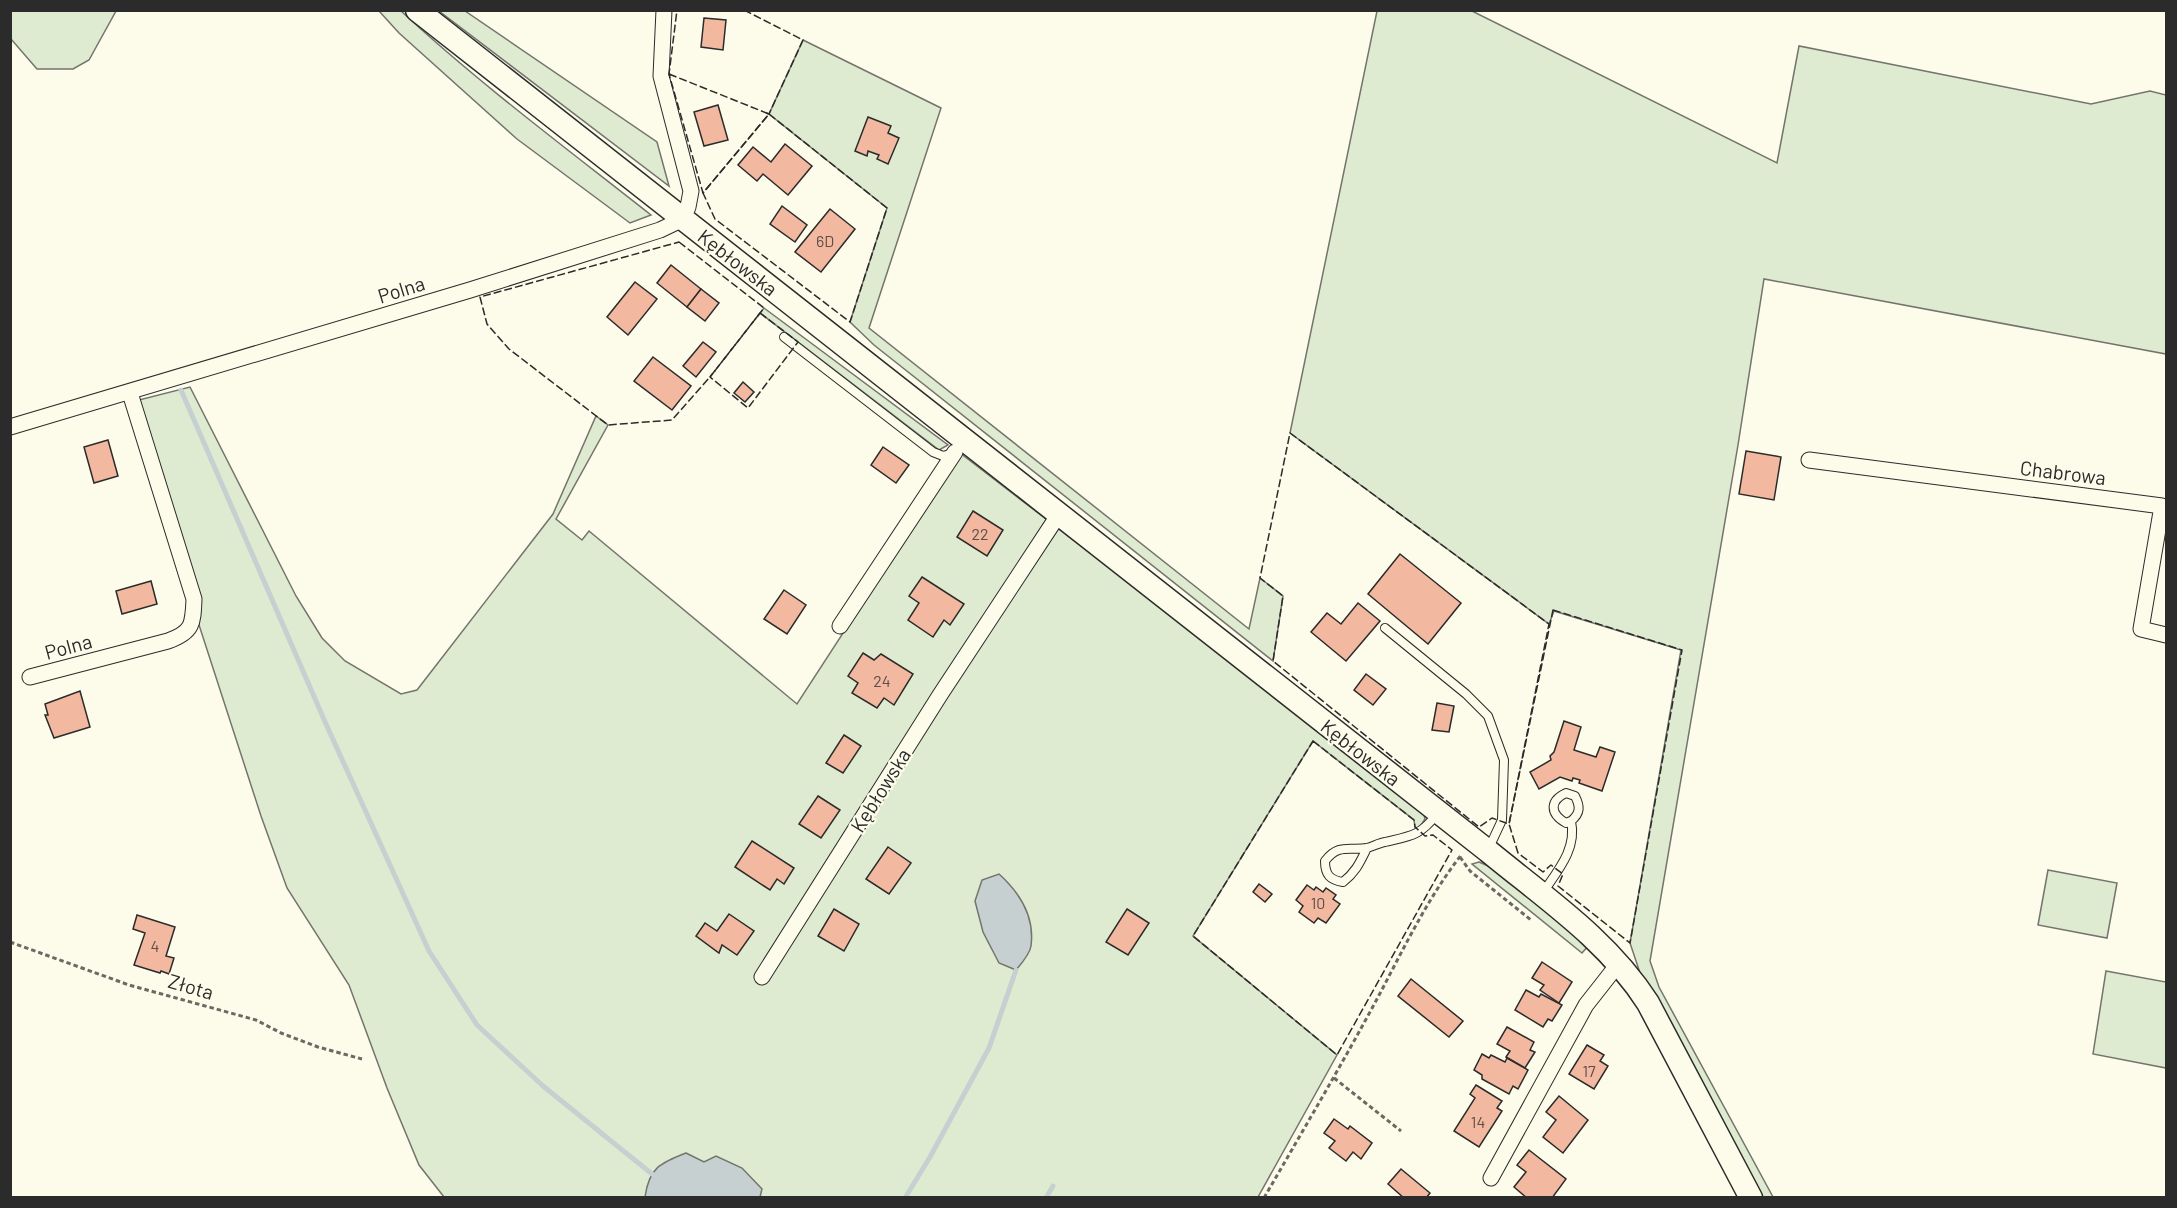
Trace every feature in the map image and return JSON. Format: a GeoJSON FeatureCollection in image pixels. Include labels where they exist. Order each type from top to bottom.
{"type":"FeatureCollection","features":[{"type":"Feature","properties":{"kind":"street","name":"Kębłowska"},"geometry":{"type":"LineString","coordinates":[[417,10],[683,219],[962,447],[1059,514],[1438,813],[1474,849],[1541,895],[1595,939],[1635,982],[1648,1003],[1751,1197]]}},
{"type":"Feature","properties":{"kind":"street"},"geometry":{"type":"LineString","coordinates":[[664,10],[661,76],[690,191],[688,207],[683,219]]}},
{"type":"Feature","properties":{"kind":"street","name":"Polna"},"geometry":{"type":"LineString","coordinates":[[10,427],[130,393],[582,255],[660,230],[683,219]]}},
{"type":"Feature","properties":{"kind":"street","name":"Polna"},"geometry":{"type":"LineString","coordinates":[[30,677],[168,641],[182,636],[190,629],[193,621],[194,599],[130,393]]}},
{"type":"Feature","properties":{"kind":"street"},"geometry":{"type":"LineString","coordinates":[[840,626],[962,447]]}},
{"type":"Feature","properties":{"kind":"street","name":"Chabrowa"},"geometry":{"type":"LineString","coordinates":[[1809,460],[2162,506],[2141,629],[2166,635]]}},
{"type":"Feature","properties":{"kind":"street","name":"Kębłowska"},"geometry":{"type":"LineString","coordinates":[[762,977],[940,695],[1059,514]]}},
{"type":"Feature","properties":{"kind":"street"},"geometry":{"type":"LineString","coordinates":[[1491,1178],[1586,1005],[1619,963]]}},
{"type":"Feature","properties":{"kind":"lane"},"geometry":{"type":"LineString","coordinates":[[784,337],[933,452],[943,456],[962,447]]}},
{"type":"Feature","properties":{"kind":"lane"},"geometry":{"type":"LineString","coordinates":[[1385,628],[1466,694],[1488,716],[1504,760],[1502,820],[1474,849]]}},
{"type":"Feature","properties":{"kind":"lane"},"geometry":{"type":"LineString","coordinates":[[1367,848],[1361,863],[1343,882],[1333,881],[1328,876],[1325,861],[1332,852],[1341,849],[1367,848],[1407,838],[1420,832],[1438,813]]}},
{"type":"Feature","properties":{"kind":"lane"},"geometry":{"type":"LineString","coordinates":[[1541,895],[1570,850],[1573,831],[1571,821]]}},
{"type":"Feature","properties":{"kind":"path"},"geometry":{"type":"LineString","coordinates":[[1474,849],[1470,871],[1531,920]]}},
{"type":"Feature","properties":{"kind":"path"},"geometry":{"type":"LineString","coordinates":[[1264,1197],[1334,1078],[1413,932],[1474,849]]}},
{"type":"Feature","properties":{"kind":"path","name":"Złota"},"geometry":{"type":"LineString","coordinates":[[10,942],[129,985],[256,1020],[281,1033],[318,1047],[362,1059]]}},
{"type":"Feature","properties":{"kind":"path"},"geometry":{"type":"LineString","coordinates":[[1334,1078],[1401,1131]]}},
{"type":"Feature","properties":{"kind":"green space"},"geometry":{"type":"Polygon","coordinates":[[[10,11],[116,11],[89,60],[73,69],[37,69],[11,39],[10,11]]]}},
{"type":"Feature","properties":{"kind":"green space"},"geometry":{"type":"Polygon","coordinates":[[[379,11],[401,11],[492,90],[651,215],[630,223],[517,139],[399,33],[379,11]]]}},
{"type":"Feature","properties":{"kind":"green space"},"geometry":{"type":"Polygon","coordinates":[[[439,11],[465,11],[657,142],[669,186],[439,11]]]}},
{"type":"Feature","properties":{"kind":"green space"},"geometry":{"type":"Polygon","coordinates":[[[1377,11],[1472,11],[1777,163],[1799,46],[2091,104],[2150,91],[2166,95],[2166,354],[1764,279],[1650,961],[1659,987],[1773,1197],[1762,1197],[1640,973],[1630,943],[1681,650],[1554,611],[1549,624],[1290,433],[1377,11]]]}},
{"type":"Feature","properties":{"kind":"green space"},"geometry":{"type":"Polygon","coordinates":[[[803,40],[941,108],[869,328],[1249,629],[1260,578],[1283,596],[1273,661],[874,345],[850,322],[887,208],[769,114],[803,40]]]}},
{"type":"Feature","properties":{"kind":"green space"},"geometry":{"type":"Polygon","coordinates":[[[764,308],[948,445],[939,450],[760,313],[764,308]]]}},
{"type":"Feature","properties":{"kind":"green space"},"geometry":{"type":"Polygon","coordinates":[[[190,387],[296,596],[322,638],[345,661],[401,694],[417,690],[553,514],[596,416],[608,425],[556,519],[582,540],[589,531],[797,704],[960,453],[1320,729],[1424,814],[1425,819],[1418,830],[1414,820],[1313,741],[1193,936],[1337,1055],[1258,1197],[444,1197],[419,1165],[387,1088],[349,985],[287,888],[261,816],[127,403],[190,387]]]}},
{"type":"Feature","properties":{"kind":"green space"},"geometry":{"type":"Polygon","coordinates":[[[1479,862],[1493,868],[1589,945],[1582,953],[1472,864],[1479,862]]]}},
{"type":"Feature","properties":{"kind":"green space"},"geometry":{"type":"Polygon","coordinates":[[[2048,870],[2117,883],[2107,938],[2038,925],[2048,870]]]}},
{"type":"Feature","properties":{"kind":"green space"},"geometry":{"type":"Polygon","coordinates":[[[2106,971],[2166,982],[2166,1068],[2093,1054],[2106,971]]]}},
{"type":"Feature","properties":{"kind":"shaded area"},"geometry":{"type":"Polygon","coordinates":[[[999,874],[1019,897],[1031,925],[1030,949],[1016,970],[999,963],[983,932],[975,901],[982,880],[999,874]]]}},
{"type":"Feature","properties":{"kind":"shaded area"},"geometry":{"type":"Polygon","coordinates":[[[686,1153],[704,1162],[716,1156],[742,1168],[762,1189],[760,1197],[645,1197],[649,1179],[657,1168],[686,1153]]]}},
{"type":"Feature","properties":{"kind":"building"},"geometry":{"type":"Polygon","coordinates":[[[704,18],[726,20],[723,50],[701,47],[704,18]]]}},
{"type":"Feature","properties":{"kind":"building"},"geometry":{"type":"Polygon","coordinates":[[[718,105],[728,140],[704,146],[694,112],[718,105]]]}},
{"type":"Feature","properties":{"kind":"building"},"geometry":{"type":"Polygon","coordinates":[[[868,117],[891,126],[888,133],[899,138],[888,164],[877,159],[879,155],[868,151],[867,156],[855,151],[868,117]]]}},
{"type":"Feature","properties":{"kind":"building"},"geometry":{"type":"Polygon","coordinates":[[[785,144],[812,166],[788,195],[763,174],[757,181],[738,165],[753,147],[771,162],[785,144]]]}},
{"type":"Feature","properties":{"kind":"building"},"geometry":{"type":"Polygon","coordinates":[[[782,206],[807,225],[795,242],[770,224],[782,206]]]}},
{"type":"Feature","properties":{"kind":"building"},"geometry":{"type":"Polygon","coordinates":[[[830,209],[855,229],[821,272],[795,252],[830,209]]]}},
{"type":"Feature","properties":{"kind":"building"},"geometry":{"type":"Polygon","coordinates":[[[671,265],[701,289],[687,307],[657,283],[671,265]]]}},
{"type":"Feature","properties":{"kind":"building"},"geometry":{"type":"Polygon","coordinates":[[[635,282],[657,299],[628,335],[607,317],[635,282]]]}},
{"type":"Feature","properties":{"kind":"building"},"geometry":{"type":"Polygon","coordinates":[[[701,289],[719,303],[705,321],[687,307],[701,289]]]}},
{"type":"Feature","properties":{"kind":"building"},"geometry":{"type":"Polygon","coordinates":[[[703,342],[716,352],[696,377],[683,366],[703,342]]]}},
{"type":"Feature","properties":{"kind":"building"},"geometry":{"type":"Polygon","coordinates":[[[653,357],[691,386],[672,410],[634,381],[653,357]]]}},
{"type":"Feature","properties":{"kind":"building"},"geometry":{"type":"Polygon","coordinates":[[[743,382],[754,392],[745,402],[734,393],[743,382]]]}},
{"type":"Feature","properties":{"kind":"building"},"geometry":{"type":"Polygon","coordinates":[[[108,440],[118,476],[94,483],[84,447],[108,440]]]}},
{"type":"Feature","properties":{"kind":"building"},"geometry":{"type":"Polygon","coordinates":[[[883,447],[909,465],[896,483],[871,465],[883,447]]]}},
{"type":"Feature","properties":{"kind":"building"},"geometry":{"type":"Polygon","coordinates":[[[1746,451],[1781,457],[1774,500],[1739,494],[1746,451]]]}},
{"type":"Feature","properties":{"kind":"building"},"geometry":{"type":"Polygon","coordinates":[[[973,511],[1003,530],[987,556],[957,537],[973,511]]]}},
{"type":"Feature","properties":{"kind":"building"},"geometry":{"type":"Polygon","coordinates":[[[1400,554],[1461,603],[1428,644],[1368,594],[1400,554]]]}},
{"type":"Feature","properties":{"kind":"building"},"geometry":{"type":"Polygon","coordinates":[[[922,577],[964,604],[950,625],[944,620],[933,637],[908,620],[919,603],[909,596],[922,577]]]}},
{"type":"Feature","properties":{"kind":"building"},"geometry":{"type":"Polygon","coordinates":[[[151,581],[157,604],[122,614],[116,591],[151,581]]]}},
{"type":"Feature","properties":{"kind":"building"},"geometry":{"type":"Polygon","coordinates":[[[784,590],[806,605],[787,634],[764,619],[784,590]]]}},
{"type":"Feature","properties":{"kind":"building"},"geometry":{"type":"Polygon","coordinates":[[[1358,603],[1380,621],[1346,661],[1311,632],[1327,613],[1341,624],[1358,603]]]}},
{"type":"Feature","properties":{"kind":"building"},"geometry":{"type":"Polygon","coordinates":[[[863,653],[874,660],[881,654],[913,674],[894,705],[884,698],[877,708],[852,693],[858,683],[848,676],[863,653]]]}},
{"type":"Feature","properties":{"kind":"building"},"geometry":{"type":"Polygon","coordinates":[[[1366,674],[1386,689],[1373,705],[1354,690],[1366,674]]]}},
{"type":"Feature","properties":{"kind":"building"},"geometry":{"type":"Polygon","coordinates":[[[80,691],[90,727],[54,738],[45,715],[48,715],[45,704],[80,691]]]}},
{"type":"Feature","properties":{"kind":"building"},"geometry":{"type":"Polygon","coordinates":[[[1437,703],[1454,706],[1449,732],[1432,730],[1437,703]]]}},
{"type":"Feature","properties":{"kind":"building"},"geometry":{"type":"Polygon","coordinates":[[[1564,721],[1581,727],[1574,750],[1596,757],[1600,747],[1615,752],[1602,791],[1579,783],[1580,780],[1573,778],[1572,781],[1560,777],[1539,789],[1530,772],[1551,760],[1550,756],[1554,752],[1564,721]]]}},
{"type":"Feature","properties":{"kind":"building"},"geometry":{"type":"Polygon","coordinates":[[[844,735],[861,746],[843,773],[826,763],[844,735]]]}},
{"type":"Feature","properties":{"kind":"building"},"geometry":{"type":"Polygon","coordinates":[[[818,796],[840,810],[821,838],[799,824],[818,796]]]}},
{"type":"Feature","properties":{"kind":"building"},"geometry":{"type":"Polygon","coordinates":[[[752,841],[794,868],[784,884],[777,879],[770,890],[735,867],[752,841]]]}},
{"type":"Feature","properties":{"kind":"building"},"geometry":{"type":"Polygon","coordinates":[[[888,847],[911,863],[889,894],[866,879],[888,847]]]}},
{"type":"Feature","properties":{"kind":"building"},"geometry":{"type":"Polygon","coordinates":[[[1259,884],[1272,894],[1265,902],[1253,892],[1259,884]]]}},
{"type":"Feature","properties":{"kind":"building"},"geometry":{"type":"Polygon","coordinates":[[[1307,885],[1323,892],[1326,888],[1336,895],[1333,899],[1340,904],[1326,923],[1318,918],[1314,923],[1299,912],[1303,906],[1296,900],[1307,885]]]}},
{"type":"Feature","properties":{"kind":"building"},"geometry":{"type":"Polygon","coordinates":[[[834,909],[859,924],[844,951],[818,936],[834,909]]]}},
{"type":"Feature","properties":{"kind":"building"},"geometry":{"type":"Polygon","coordinates":[[[1127,909],[1149,923],[1128,955],[1106,942],[1127,909]]]}},
{"type":"Feature","properties":{"kind":"building"},"geometry":{"type":"Polygon","coordinates":[[[729,914],[754,931],[737,955],[722,945],[719,953],[696,936],[705,923],[717,931],[729,914]]]}},
{"type":"Feature","properties":{"kind":"building"},"geometry":{"type":"Polygon","coordinates":[[[137,915],[175,927],[166,956],[174,958],[169,974],[134,965],[145,933],[133,929],[137,915]]]}},
{"type":"Feature","properties":{"kind":"building"},"geometry":{"type":"Polygon","coordinates":[[[1542,962],[1572,982],[1559,1003],[1540,990],[1544,985],[1532,978],[1542,962]]]}},
{"type":"Feature","properties":{"kind":"building"},"geometry":{"type":"Polygon","coordinates":[[[1411,979],[1463,1021],[1449,1037],[1398,996],[1411,979]]]}},
{"type":"Feature","properties":{"kind":"building"},"geometry":{"type":"Polygon","coordinates":[[[1526,990],[1539,997],[1541,994],[1562,1005],[1552,1021],[1548,1019],[1543,1027],[1515,1010],[1526,990]]]}},
{"type":"Feature","properties":{"kind":"building"},"geometry":{"type":"Polygon","coordinates":[[[1507,1027],[1534,1042],[1530,1050],[1535,1052],[1525,1068],[1506,1057],[1510,1051],[1497,1044],[1507,1027]]]}},
{"type":"Feature","properties":{"kind":"building"},"geometry":{"type":"Polygon","coordinates":[[[1587,1045],[1604,1055],[1600,1061],[1608,1066],[1594,1089],[1569,1074],[1587,1045]]]}},
{"type":"Feature","properties":{"kind":"building"},"geometry":{"type":"Polygon","coordinates":[[[1482,1054],[1489,1058],[1491,1055],[1505,1062],[1507,1058],[1528,1070],[1518,1089],[1513,1086],[1509,1094],[1482,1079],[1482,1075],[1474,1070],[1482,1054]]]}},
{"type":"Feature","properties":{"kind":"building"},"geometry":{"type":"Polygon","coordinates":[[[1476,1085],[1502,1101],[1497,1108],[1502,1111],[1479,1147],[1454,1131],[1475,1098],[1470,1094],[1476,1085]]]}},
{"type":"Feature","properties":{"kind":"building"},"geometry":{"type":"Polygon","coordinates":[[[1559,1096],[1588,1120],[1563,1153],[1543,1137],[1556,1120],[1546,1112],[1559,1096]]]}},
{"type":"Feature","properties":{"kind":"building"},"geometry":{"type":"Polygon","coordinates":[[[1334,1119],[1348,1129],[1350,1126],[1372,1143],[1361,1159],[1353,1152],[1346,1161],[1329,1148],[1335,1141],[1324,1133],[1334,1119]]]}},
{"type":"Feature","properties":{"kind":"building"},"geometry":{"type":"Polygon","coordinates":[[[1529,1150],[1566,1179],[1552,1198],[1527,1198],[1514,1187],[1526,1172],[1517,1165],[1529,1150]]]}},
{"type":"Feature","properties":{"kind":"building"},"geometry":{"type":"Polygon","coordinates":[[[1401,1169],[1430,1193],[1426,1198],[1404,1198],[1388,1184],[1401,1169]]]}},
{"type":"Feature","properties":{"kind":"waterway"},"geometry":{"type":"LineString","coordinates":[[181,390],[326,724],[429,951],[477,1025],[543,1086],[652,1174]]}},
{"type":"Feature","properties":{"kind":"waterway"},"geometry":{"type":"LineString","coordinates":[[905,1198],[989,1048],[1016,970]]}},
{"type":"Feature","properties":{"kind":"waterway"},"geometry":{"type":"LineString","coordinates":[[1046,1198],[1053,1186]]}},
{"type":"Feature","properties":{"kind":"fence"},"geometry":{"type":"LineString","coordinates":[[671,75],[669,74],[677,10]]}},
{"type":"Feature","properties":{"kind":"fence"},"geometry":{"type":"LineString","coordinates":[[744,10],[803,40],[769,114],[766,113]]}},
{"type":"Feature","properties":{"kind":"fence"},"geometry":{"type":"LineString","coordinates":[[669,74],[769,114],[703,193],[669,74]]}},
{"type":"Feature","properties":{"kind":"fence"},"geometry":{"type":"LineString","coordinates":[[769,114],[887,208],[850,322],[715,219],[703,193],[769,114]]}},
{"type":"Feature","properties":{"kind":"fence"},"geometry":{"type":"LineString","coordinates":[[679,242],[764,308],[710,377],[672,420],[608,425],[509,349],[487,324],[480,297],[679,242]]}},
{"type":"Feature","properties":{"kind":"fence"},"geometry":{"type":"LineString","coordinates":[[760,313],[798,342],[748,408],[710,377],[760,313]]}},
{"type":"Feature","properties":{"kind":"fence"},"geometry":{"type":"LineString","coordinates":[[1290,433],[1549,624],[1509,824],[1492,818],[1479,827],[1273,661],[1283,596],[1260,578],[1290,433]]}},
{"type":"Feature","properties":{"kind":"fence"},"geometry":{"type":"LineString","coordinates":[[1553,610],[1682,650],[1630,943],[1558,886],[1563,874],[1551,865],[1543,872],[1518,853],[1509,824],[1553,610]]}},
{"type":"Feature","properties":{"kind":"fence"},"geometry":{"type":"LineString","coordinates":[[1313,741],[1414,820],[1415,827],[1425,836],[1433,835],[1452,850],[1337,1055],[1193,936],[1313,741]]}}]}
